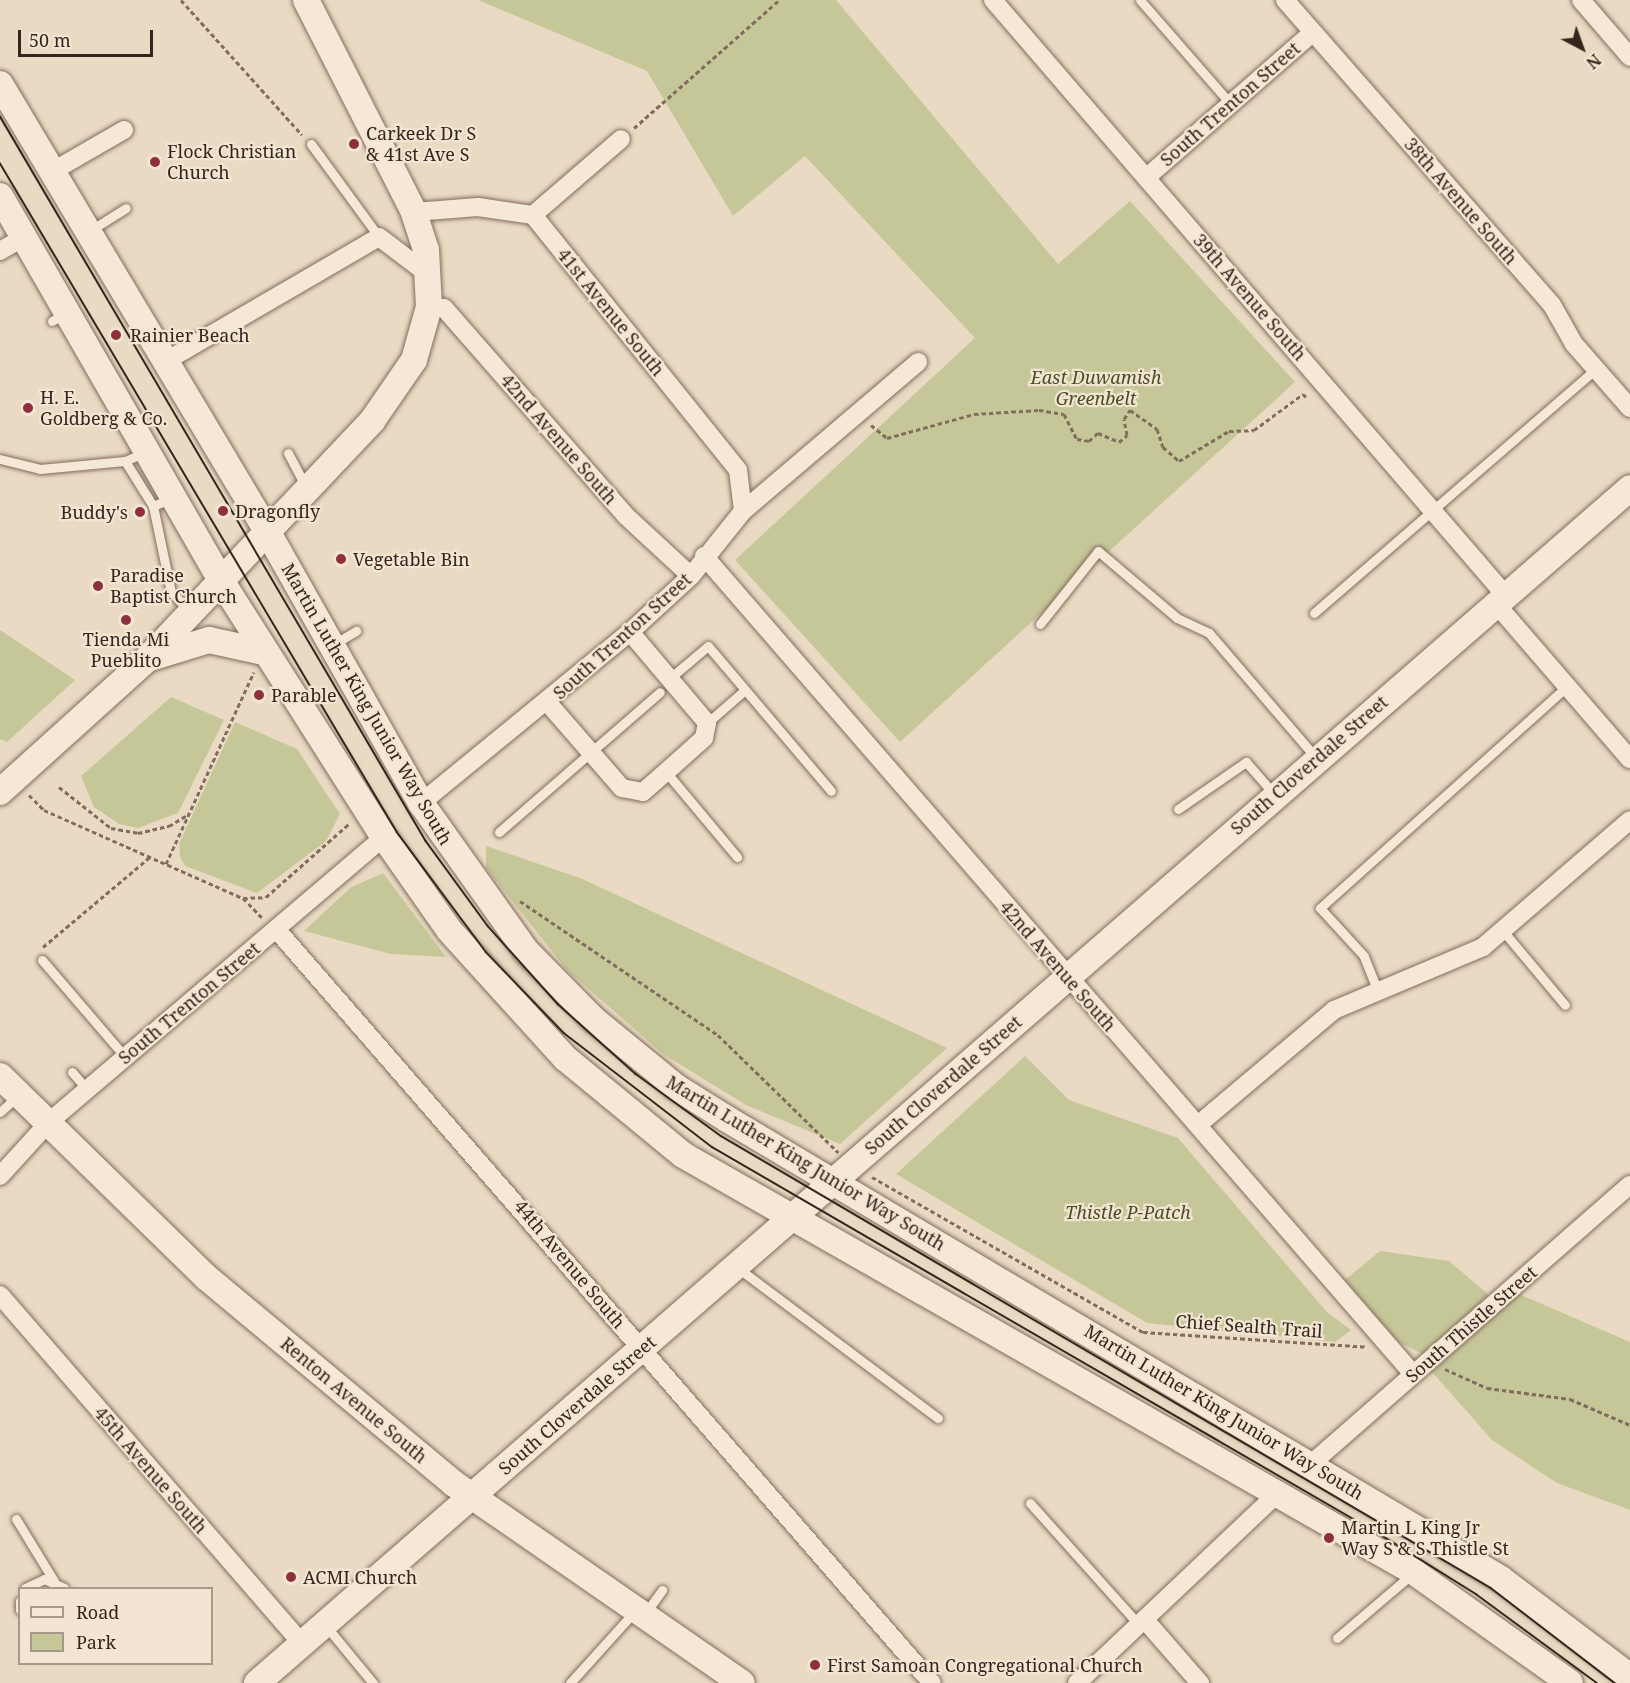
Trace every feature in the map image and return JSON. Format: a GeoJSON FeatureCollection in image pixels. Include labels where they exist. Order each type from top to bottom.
{"type":"FeatureCollection","features":[{"type":"Feature","properties":{"kind":"main road"},"geometry":{"type":"LineString","coordinates":[[1,790],[147,659],[393,396],[414,360],[429,292],[414,212],[306,0]]}},
{"type":"Feature","properties":{"kind":"main road","name":"Martin Luther King Junior Way South"},"geometry":{"type":"LineString","coordinates":[[0,84],[267,531],[421,803],[521,945],[593,1019],[676,1087],[1311,1464],[1546,1609],[1630,1677]]}},
{"type":"Feature","properties":{"kind":"main road"},"geometry":{"type":"LineString","coordinates":[[0,196],[24,237],[58,317],[135,456],[163,502],[220,579],[259,662],[449,930],[573,1066],[683,1155],[1279,1492],[1414,1572],[1570,1683]]}},
{"type":"Feature","properties":{"kind":"main road","name":"South Cloverdale Street"},"geometry":{"type":"LineString","coordinates":[[258,1683],[793,1218],[1274,794],[1630,488]]}},
{"type":"Feature","properties":{"kind":"main road"},"geometry":{"type":"LineString","coordinates":[[147,659],[209,640],[259,662]]}},
{"type":"Feature","properties":{"kind":"main road","name":"Renton Avenue South"},"geometry":{"type":"LineString","coordinates":[[0,1076],[206,1277],[471,1497],[638,1615],[742,1683]]}},
{"type":"Feature","properties":{"kind":"street","name":"39th Avenue South"},"geometry":{"type":"LineString","coordinates":[[993,0],[1433,512],[1566,687],[1630,759]]}},
{"type":"Feature","properties":{"kind":"street","name":"38th Avenue South"},"geometry":{"type":"LineString","coordinates":[[1286,0],[1552,305],[1596,369],[1630,408]]}},
{"type":"Feature","properties":{"kind":"street"},"geometry":{"type":"LineString","coordinates":[[1581,0],[1630,57]]}},
{"type":"Feature","properties":{"kind":"street","name":"South Trenton Street"},"geometry":{"type":"LineString","coordinates":[[1147,177],[1313,32]]}},
{"type":"Feature","properties":{"kind":"street"},"geometry":{"type":"LineString","coordinates":[[53,171],[124,130]]}},
{"type":"Feature","properties":{"kind":"street"},"geometry":{"type":"LineString","coordinates":[[414,212],[477,207],[533,215],[621,139]]}},
{"type":"Feature","properties":{"kind":"street","name":"41st Avenue South"},"geometry":{"type":"LineString","coordinates":[[533,215],[738,470],[743,511]]}},
{"type":"Feature","properties":{"kind":"street"},"geometry":{"type":"LineString","coordinates":[[0,251],[24,237]]}},
{"type":"Feature","properties":{"kind":"street"},"geometry":{"type":"LineString","coordinates":[[166,361],[379,237]]}},
{"type":"Feature","properties":{"kind":"street","name":"42nd Avenue South"},"geometry":{"type":"LineString","coordinates":[[379,237],[627,516],[691,576]]}},
{"type":"Feature","properties":{"kind":"street","name":"South Trenton Street"},"geometry":{"type":"LineString","coordinates":[[421,803],[548,703],[630,632],[691,576],[704,556],[743,511],[918,362]]}},
{"type":"Feature","properties":{"kind":"street","name":"42nd Avenue South"},"geometry":{"type":"LineString","coordinates":[[704,556],[1413,1374]]}},
{"type":"Feature","properties":{"kind":"street"},"geometry":{"type":"LineString","coordinates":[[548,703],[622,788],[643,792],[704,738],[707,723],[630,632]]}},
{"type":"Feature","properties":{"kind":"street"},"geometry":{"type":"LineString","coordinates":[[1198,1125],[1318,1022],[1377,989],[1461,959],[1504,932],[1630,820]]}},
{"type":"Feature","properties":{"kind":"street","name":"South Trenton Street"},"geometry":{"type":"LineString","coordinates":[[0,1176],[49,1122],[384,837]]}},
{"type":"Feature","properties":{"kind":"street","name":"44th Avenue South"},"geometry":{"type":"LineString","coordinates":[[276,929],[932,1683]]}},
{"type":"Feature","properties":{"kind":"street","name":"South Thistle Street"},"geometry":{"type":"LineString","coordinates":[[1311,1464],[1630,1185]]}},
{"type":"Feature","properties":{"kind":"street","name":"45th Avenue South"},"geometry":{"type":"LineString","coordinates":[[0,1295],[302,1644]]}},
{"type":"Feature","properties":{"kind":"street"},"geometry":{"type":"LineString","coordinates":[[1077,1683],[1279,1492]]}},
{"type":"Feature","properties":{"kind":"street"},"geometry":{"type":"LineString","coordinates":[[1142,1623],[1200,1683]]}},
{"type":"Feature","properties":{"kind":"lane"},"geometry":{"type":"LineString","coordinates":[[1140,0],[1230,103]]}},
{"type":"Feature","properties":{"kind":"lane","name":"42nd Avenue South"},"geometry":{"type":"LineString","coordinates":[[311,144],[379,237]]}},
{"type":"Feature","properties":{"kind":"lane"},"geometry":{"type":"LineString","coordinates":[[89,231],[126,208]]}},
{"type":"Feature","properties":{"kind":"lane"},"geometry":{"type":"LineString","coordinates":[[1314,613],[1596,369]]}},
{"type":"Feature","properties":{"kind":"lane"},"geometry":{"type":"LineString","coordinates":[[288,453],[307,488]]}},
{"type":"Feature","properties":{"kind":"lane"},"geometry":{"type":"LineString","coordinates":[[0,459],[40,469],[135,456]]}},
{"type":"Feature","properties":{"kind":"lane"},"geometry":{"type":"LineString","coordinates":[[163,502],[171,592],[190,612]]}},
{"type":"Feature","properties":{"kind":"lane"},"geometry":{"type":"LineString","coordinates":[[1040,624],[1098,551],[1177,618],[1209,633],[1316,758]]}},
{"type":"Feature","properties":{"kind":"lane"},"geometry":{"type":"LineString","coordinates":[[332,645],[356,631]]}},
{"type":"Feature","properties":{"kind":"lane"},"geometry":{"type":"LineString","coordinates":[[676,673],[708,646],[831,791]]}},
{"type":"Feature","properties":{"kind":"lane"},"geometry":{"type":"LineString","coordinates":[[1377,989],[1364,956],[1320,908],[1566,687]]}},
{"type":"Feature","properties":{"kind":"lane"},"geometry":{"type":"LineString","coordinates":[[707,723],[745,690]]}},
{"type":"Feature","properties":{"kind":"lane"},"geometry":{"type":"LineString","coordinates":[[499,832],[660,692]]}},
{"type":"Feature","properties":{"kind":"lane"},"geometry":{"type":"LineString","coordinates":[[1178,809],[1246,762],[1274,794]]}},
{"type":"Feature","properties":{"kind":"lane"},"geometry":{"type":"LineString","coordinates":[[666,772],[737,856]]}},
{"type":"Feature","properties":{"kind":"lane"},"geometry":{"type":"LineString","coordinates":[[1504,932],[1565,1005]]}},
{"type":"Feature","properties":{"kind":"lane"},"geometry":{"type":"LineString","coordinates":[[42,960],[125,1057]]}},
{"type":"Feature","properties":{"kind":"lane"},"geometry":{"type":"LineString","coordinates":[[72,1072],[87,1089]]}},
{"type":"Feature","properties":{"kind":"lane"},"geometry":{"type":"LineString","coordinates":[[0,1112],[20,1094]]}},
{"type":"Feature","properties":{"kind":"lane"},"geometry":{"type":"LineString","coordinates":[[736,1266],[938,1418]]}},
{"type":"Feature","properties":{"kind":"lane"},"geometry":{"type":"LineString","coordinates":[[1030,1503],[1142,1623]]}},
{"type":"Feature","properties":{"kind":"lane"},"geometry":{"type":"LineString","coordinates":[[16,1519],[54,1581],[63,1587]]}},
{"type":"Feature","properties":{"kind":"lane"},"geometry":{"type":"LineString","coordinates":[[1337,1638],[1414,1572]]}},
{"type":"Feature","properties":{"kind":"lane"},"geometry":{"type":"LineString","coordinates":[[26,1587],[34,1581],[54,1581]]}},
{"type":"Feature","properties":{"kind":"lane"},"geometry":{"type":"LineString","coordinates":[[570,1683],[662,1590]]}},
{"type":"Feature","properties":{"kind":"lane"},"geometry":{"type":"LineString","coordinates":[[325,1625],[373,1683]]}},
{"type":"Feature","properties":{"kind":"path"},"geometry":{"type":"LineString","coordinates":[[181,0],[311,144]]}},
{"type":"Feature","properties":{"kind":"path"},"geometry":{"type":"LineString","coordinates":[[621,139],[778,0]]}},
{"type":"Feature","properties":{"kind":"path"},"geometry":{"type":"LineString","coordinates":[[863,408],[877,435],[887,438],[974,414],[1039,410],[1064,414],[1077,439],[1089,441],[1098,434],[1119,442],[1127,435],[1124,419],[1130,410],[1157,429],[1163,447],[1179,461],[1229,431],[1254,430],[1303,394],[1306,397]]}},
{"type":"Feature","properties":{"kind":"path"},"geometry":{"type":"LineString","coordinates":[[166,864],[259,662]]}},
{"type":"Feature","properties":{"kind":"path"},"geometry":{"type":"LineString","coordinates":[[59,787],[111,828],[138,832],[170,826],[189,814]]}},
{"type":"Feature","properties":{"kind":"path"},"geometry":{"type":"LineString","coordinates":[[42,960],[36,953],[150,857]]}},
{"type":"Feature","properties":{"kind":"path"},"geometry":{"type":"LineString","coordinates":[[243,898],[257,914]]}},
{"type":"Feature","properties":{"kind":"path","name":"Chief Sealth Trail"},"geometry":{"type":"LineString","coordinates":[[886,1186],[1143,1332],[1365,1348],[1382,1339]]}},
{"type":"Feature","properties":{"kind":"path"},"geometry":{"type":"LineString","coordinates":[[1430,1360],[1470,1383],[1570,1399],[1630,1425]]}},
{"type":"Feature","properties":{"kind":"green space","name":"East Duwamish Greenbelt"},"geometry":{"type":"Polygon","coordinates":[[[478,0],[836,0],[1058,264],[1130,201],[1295,382],[900,742],[735,560],[975,338],[805,156],[733,216],[647,71],[478,0]]]}},
{"type":"Feature","properties":{"kind":"green space"},"geometry":{"type":"Polygon","coordinates":[[[0,630],[75,680],[7,742],[0,739],[0,630]]]}},
{"type":"Feature","properties":{"kind":"green space"},"geometry":{"type":"Polygon","coordinates":[[[171,697],[224,720],[178,813],[138,828],[119,824],[94,807],[81,776],[171,697]]]}},
{"type":"Feature","properties":{"kind":"green space"},"geometry":{"type":"Polygon","coordinates":[[[235,722],[297,749],[340,814],[326,841],[257,893],[185,866],[180,857],[179,844],[235,722]]]}},
{"type":"Feature","properties":{"kind":"green space"},"geometry":{"type":"Polygon","coordinates":[[[486,846],[580,878],[947,1048],[840,1144],[746,1105],[663,1054],[567,970],[486,868],[486,846]]]}},
{"type":"Feature","properties":{"kind":"green space"},"geometry":{"type":"Polygon","coordinates":[[[383,873],[446,957],[391,954],[304,931],[350,888],[383,873]]]}},
{"type":"Feature","properties":{"kind":"green space","name":"Thistle P-Patch"},"geometry":{"type":"Polygon","coordinates":[[[1025,1056],[1069,1100],[1178,1138],[1327,1312],[1351,1330],[1335,1342],[1147,1323],[896,1174],[1025,1056]]]}},
{"type":"Feature","properties":{"kind":"green space"},"geometry":{"type":"Polygon","coordinates":[[[1380,1251],[1449,1261],[1489,1295],[1423,1354],[1398,1342],[1345,1280],[1380,1251]]]}},
{"type":"Feature","properties":{"kind":"green space"},"geometry":{"type":"Polygon","coordinates":[[[1519,1294],[1630,1342],[1630,1510],[1557,1483],[1492,1440],[1432,1372],[1519,1294]]]}},
{"type":"Feature","properties":{"kind":"tram line"},"geometry":{"type":"LineString","coordinates":[[0,116],[426,841],[488,926],[558,1004],[636,1074],[721,1136],[1491,1588],[1615,1683]]}},
{"type":"Feature","properties":{"kind":"tram line"},"geometry":{"type":"LineString","coordinates":[[0,163],[397,832],[486,952],[564,1033],[712,1147],[1381,1535],[1476,1594],[1597,1683]]}},
{"type":"Feature","properties":{"kind":"place","name":"Carkeek Dr S & 41st Ave S"},"geometry":{"type":"Point","coordinates":[354,144]}},
{"type":"Feature","properties":{"kind":"place","name":"Flock Christian Church"},"geometry":{"type":"Point","coordinates":[155,162]}},
{"type":"Feature","properties":{"kind":"place","name":"Rainier Beach"},"geometry":{"type":"Point","coordinates":[116,335]}},
{"type":"Feature","properties":{"kind":"place","name":"H. E. Goldberg & Co."},"geometry":{"type":"Point","coordinates":[28,408]}},
{"type":"Feature","properties":{"kind":"place","name":"Dragonfly"},"geometry":{"type":"Point","coordinates":[223,511]}},
{"type":"Feature","properties":{"kind":"place","name":"Buddy's"},"geometry":{"type":"Point","coordinates":[140,512]}},
{"type":"Feature","properties":{"kind":"place","name":"Vegetable Bin"},"geometry":{"type":"Point","coordinates":[341,559]}},
{"type":"Feature","properties":{"kind":"place","name":"Paradise Baptist Church"},"geometry":{"type":"Point","coordinates":[98,586]}},
{"type":"Feature","properties":{"kind":"place","name":"Tienda Mi Pueblito"},"geometry":{"type":"Point","coordinates":[126,620]}},
{"type":"Feature","properties":{"kind":"place","name":"Parable"},"geometry":{"type":"Point","coordinates":[259,695]}},
{"type":"Feature","properties":{"kind":"place","name":"Martin L King Jr Way S & S Thistle St"},"geometry":{"type":"Point","coordinates":[1329,1538]}},
{"type":"Feature","properties":{"kind":"place","name":"ACMI Church"},"geometry":{"type":"Point","coordinates":[291,1577]}},
{"type":"Feature","properties":{"kind":"place","name":"First Samoan Congregational Church"},"geometry":{"type":"Point","coordinates":[815,1665]}}]}
